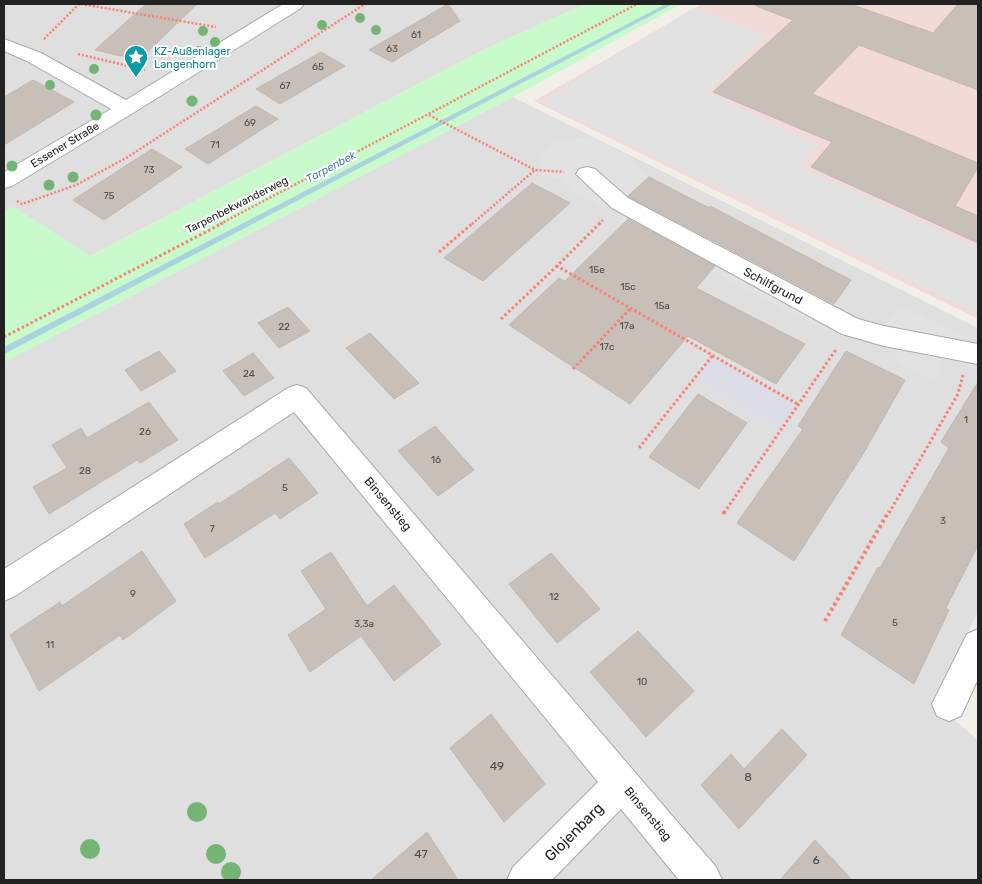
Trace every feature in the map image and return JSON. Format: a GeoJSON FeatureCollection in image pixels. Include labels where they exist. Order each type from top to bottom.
{"type":"FeatureCollection","features":[{"type":"Feature","properties":{"kind":"street","name":"Essener Straße"},"geometry":{"type":"LineString","coordinates":[[7,190],[126,109],[295,4]]}},
{"type":"Feature","properties":{"kind":"street"},"geometry":{"type":"LineString","coordinates":[[4,44],[28,55],[126,109]]}},
{"type":"Feature","properties":{"kind":"street","name":"Schilfgrund"},"geometry":{"type":"LineString","coordinates":[[587,174],[620,204],[851,327],[974,353]]}},
{"type":"Feature","properties":{"kind":"street","name":"Binsenstieg"},"geometry":{"type":"LineString","coordinates":[[4,586],[297,396],[702,880]]}},
{"type":"Feature","properties":{"kind":"street"},"geometry":{"type":"LineString","coordinates":[[949,704],[978,645]]}},
{"type":"Feature","properties":{"kind":"street","name":"Glojenbarg"},"geometry":{"type":"LineString","coordinates":[[526,880],[622,783]]}},
{"type":"Feature","properties":{"kind":"path"},"geometry":{"type":"LineString","coordinates":[[28,55],[80,4],[249,32]]}},
{"type":"Feature","properties":{"kind":"path"},"geometry":{"type":"LineString","coordinates":[[7,190],[22,204],[84,181],[134,153],[365,4]]}},
{"type":"Feature","properties":{"kind":"path","name":"Tarpenbekwanderweg"},"geometry":{"type":"LineString","coordinates":[[4,337],[637,4]]}},
{"type":"Feature","properties":{"kind":"path"},"geometry":{"type":"LineString","coordinates":[[75,54],[177,77]]}},
{"type":"Feature","properties":{"kind":"path"},"geometry":{"type":"LineString","coordinates":[[429,115],[535,170],[587,174]]}},
{"type":"Feature","properties":{"kind":"path"},"geometry":{"type":"LineString","coordinates":[[439,252],[535,170]]}},
{"type":"Feature","properties":{"kind":"path"},"geometry":{"type":"LineString","coordinates":[[501,319],[620,204]]}},
{"type":"Feature","properties":{"kind":"path"},"geometry":{"type":"LineString","coordinates":[[557,266],[799,405]]}},
{"type":"Feature","properties":{"kind":"path"},"geometry":{"type":"LineString","coordinates":[[574,369],[631,308]]}},
{"type":"Feature","properties":{"kind":"path"},"geometry":{"type":"LineString","coordinates":[[723,514],[851,327]]}},
{"type":"Feature","properties":{"kind":"path"},"geometry":{"type":"LineString","coordinates":[[826,621],[958,394],[974,353]]}},
{"type":"Feature","properties":{"kind":"path"},"geometry":{"type":"LineString","coordinates":[[639,448],[713,355]]}},
{"type":"Feature","properties":{"kind":"shaded area"},"geometry":{"type":"Polygon","coordinates":[[[4,4],[585,4],[483,50],[90,256],[13,207],[4,211],[4,4]]]}},
{"type":"Feature","properties":{"kind":"shaded area"},"geometry":{"type":"Polygon","coordinates":[[[702,4],[978,4],[978,319],[534,101],[702,4]]]}},
{"type":"Feature","properties":{"kind":"shaded area"},"geometry":{"type":"Polygon","coordinates":[[[694,8],[766,36],[707,92],[818,145],[800,166],[978,248],[978,314],[541,101],[694,8]]]}},
{"type":"Feature","properties":{"kind":"shaded area"},"geometry":{"type":"Polygon","coordinates":[[[513,97],[978,328],[978,612],[932,701],[978,740],[978,880],[4,880],[4,362],[513,97]]]}},
{"type":"Feature","properties":{"kind":"shaded area"},"geometry":{"type":"Polygon","coordinates":[[[588,137],[630,157],[649,177],[627,197],[603,208],[572,192],[558,178],[540,175],[540,160],[548,147],[560,141],[588,137]]]}},
{"type":"Feature","properties":{"kind":"shaded area"},"geometry":{"type":"Polygon","coordinates":[[[621,214],[839,327],[834,335],[616,220],[621,214]]]}},
{"type":"Feature","properties":{"kind":"shaded area"},"geometry":{"type":"Polygon","coordinates":[[[899,305],[968,338],[943,360],[934,380],[899,363],[885,327],[899,305]]]}},
{"type":"Feature","properties":{"kind":"shaded area"},"geometry":{"type":"Polygon","coordinates":[[[713,355],[799,405],[781,430],[694,379],[713,355]]]}},
{"type":"Feature","properties":{"kind":"green space"},"geometry":{"type":"Polygon","coordinates":[[[585,4],[681,4],[513,97],[4,362],[4,211],[13,207],[91,256],[483,50],[585,4]]]}},
{"type":"Feature","properties":{"kind":"building"},"geometry":{"type":"Polygon","coordinates":[[[146,4],[197,4],[139,60],[95,50],[146,4]]]}},
{"type":"Feature","properties":{"kind":"building"},"geometry":{"type":"Polygon","coordinates":[[[448,4],[460,21],[392,62],[369,50],[448,4]]]}},
{"type":"Feature","properties":{"kind":"building"},"geometry":{"type":"Polygon","coordinates":[[[756,4],[850,4],[933,33],[958,4],[978,4],[978,90],[859,45],[812,94],[978,163],[978,167],[955,206],[978,216],[978,243],[811,167],[832,142],[713,92],[793,20],[756,6],[756,4]]]}},
{"type":"Feature","properties":{"kind":"building"},"geometry":{"type":"Polygon","coordinates":[[[321,52],[345,66],[280,104],[256,89],[321,52]]]}},
{"type":"Feature","properties":{"kind":"building"},"geometry":{"type":"Polygon","coordinates":[[[33,80],[74,102],[4,145],[4,97],[33,80]]]}},
{"type":"Feature","properties":{"kind":"building"},"geometry":{"type":"Polygon","coordinates":[[[256,106],[278,119],[208,164],[185,149],[256,106]]]}},
{"type":"Feature","properties":{"kind":"building"},"geometry":{"type":"Polygon","coordinates":[[[152,149],[182,167],[104,220],[73,200],[152,149]]]}},
{"type":"Feature","properties":{"kind":"building"},"geometry":{"type":"Polygon","coordinates":[[[649,177],[709,208],[710,206],[851,280],[834,304],[628,196],[649,177]]]}},
{"type":"Feature","properties":{"kind":"building"},"geometry":{"type":"Polygon","coordinates":[[[532,183],[570,203],[483,281],[444,258],[532,183]]]}},
{"type":"Feature","properties":{"kind":"building"},"geometry":{"type":"Polygon","coordinates":[[[628,219],[715,266],[696,288],[805,344],[776,384],[688,336],[630,404],[509,325],[559,278],[565,281],[628,219]]]}},
{"type":"Feature","properties":{"kind":"building"},"geometry":{"type":"Polygon","coordinates":[[[288,307],[310,331],[279,348],[258,323],[288,307]]]}},
{"type":"Feature","properties":{"kind":"building"},"geometry":{"type":"Polygon","coordinates":[[[370,333],[419,383],[394,399],[346,348],[370,333]]]}},
{"type":"Feature","properties":{"kind":"building"},"geometry":{"type":"Polygon","coordinates":[[[159,351],[176,371],[141,391],[125,370],[159,351]]]}},
{"type":"Feature","properties":{"kind":"building"},"geometry":{"type":"Polygon","coordinates":[[[846,351],[905,380],[863,454],[794,561],[737,523],[803,429],[798,426],[846,351]]]}},
{"type":"Feature","properties":{"kind":"building"},"geometry":{"type":"Polygon","coordinates":[[[253,353],[274,378],[244,396],[223,371],[253,353]]]}},
{"type":"Feature","properties":{"kind":"building"},"geometry":{"type":"Polygon","coordinates":[[[978,382],[978,545],[946,608],[949,610],[914,684],[841,635],[878,567],[880,568],[949,448],[941,442],[978,382]]]}},
{"type":"Feature","properties":{"kind":"building"},"geometry":{"type":"Polygon","coordinates":[[[698,394],[747,423],[699,489],[649,457],[698,394]]]}},
{"type":"Feature","properties":{"kind":"building"},"geometry":{"type":"Polygon","coordinates":[[[149,402],[178,440],[140,463],[137,460],[49,514],[33,487],[67,468],[52,445],[81,428],[87,438],[149,402]]]}},
{"type":"Feature","properties":{"kind":"building"},"geometry":{"type":"Polygon","coordinates":[[[435,426],[474,470],[438,496],[398,451],[435,426]]]}},
{"type":"Feature","properties":{"kind":"building"},"geometry":{"type":"Polygon","coordinates":[[[289,458],[318,493],[280,519],[275,513],[205,558],[184,524],[218,502],[219,504],[289,458]]]}},
{"type":"Feature","properties":{"kind":"building"},"geometry":{"type":"Polygon","coordinates":[[[142,551],[176,601],[123,640],[120,635],[39,691],[10,635],[60,602],[62,606],[142,551]]]}},
{"type":"Feature","properties":{"kind":"building"},"geometry":{"type":"Polygon","coordinates":[[[331,552],[367,606],[394,585],[441,644],[394,681],[361,636],[310,672],[288,635],[326,609],[301,571],[331,552]]]}},
{"type":"Feature","properties":{"kind":"building"},"geometry":{"type":"Polygon","coordinates":[[[551,553],[600,609],[557,643],[509,584],[551,553]]]}},
{"type":"Feature","properties":{"kind":"building"},"geometry":{"type":"Polygon","coordinates":[[[638,631],[694,691],[646,737],[590,672],[638,631]]]}},
{"type":"Feature","properties":{"kind":"building"},"geometry":{"type":"Polygon","coordinates":[[[491,714],[545,784],[504,822],[450,748],[491,714]]]}},
{"type":"Feature","properties":{"kind":"building"},"geometry":{"type":"Polygon","coordinates":[[[782,729],[807,755],[739,829],[701,785],[731,754],[744,769],[782,729]]]}},
{"type":"Feature","properties":{"kind":"building"},"geometry":{"type":"Polygon","coordinates":[[[427,832],[458,880],[371,880],[427,832]]]}},
{"type":"Feature","properties":{"kind":"building"},"geometry":{"type":"Polygon","coordinates":[[[815,840],[852,880],[780,880],[815,840]]]}},
{"type":"Feature","properties":{"kind":"waterway","name":"Tarpenbek"},"geometry":{"type":"LineString","coordinates":[[4,351],[670,4]]}},
{"type":"Feature","properties":{"kind":"place","name":"KZ-Außenlager Langenhorn"},"geometry":{"type":"Point","coordinates":[136,78]}}]}
